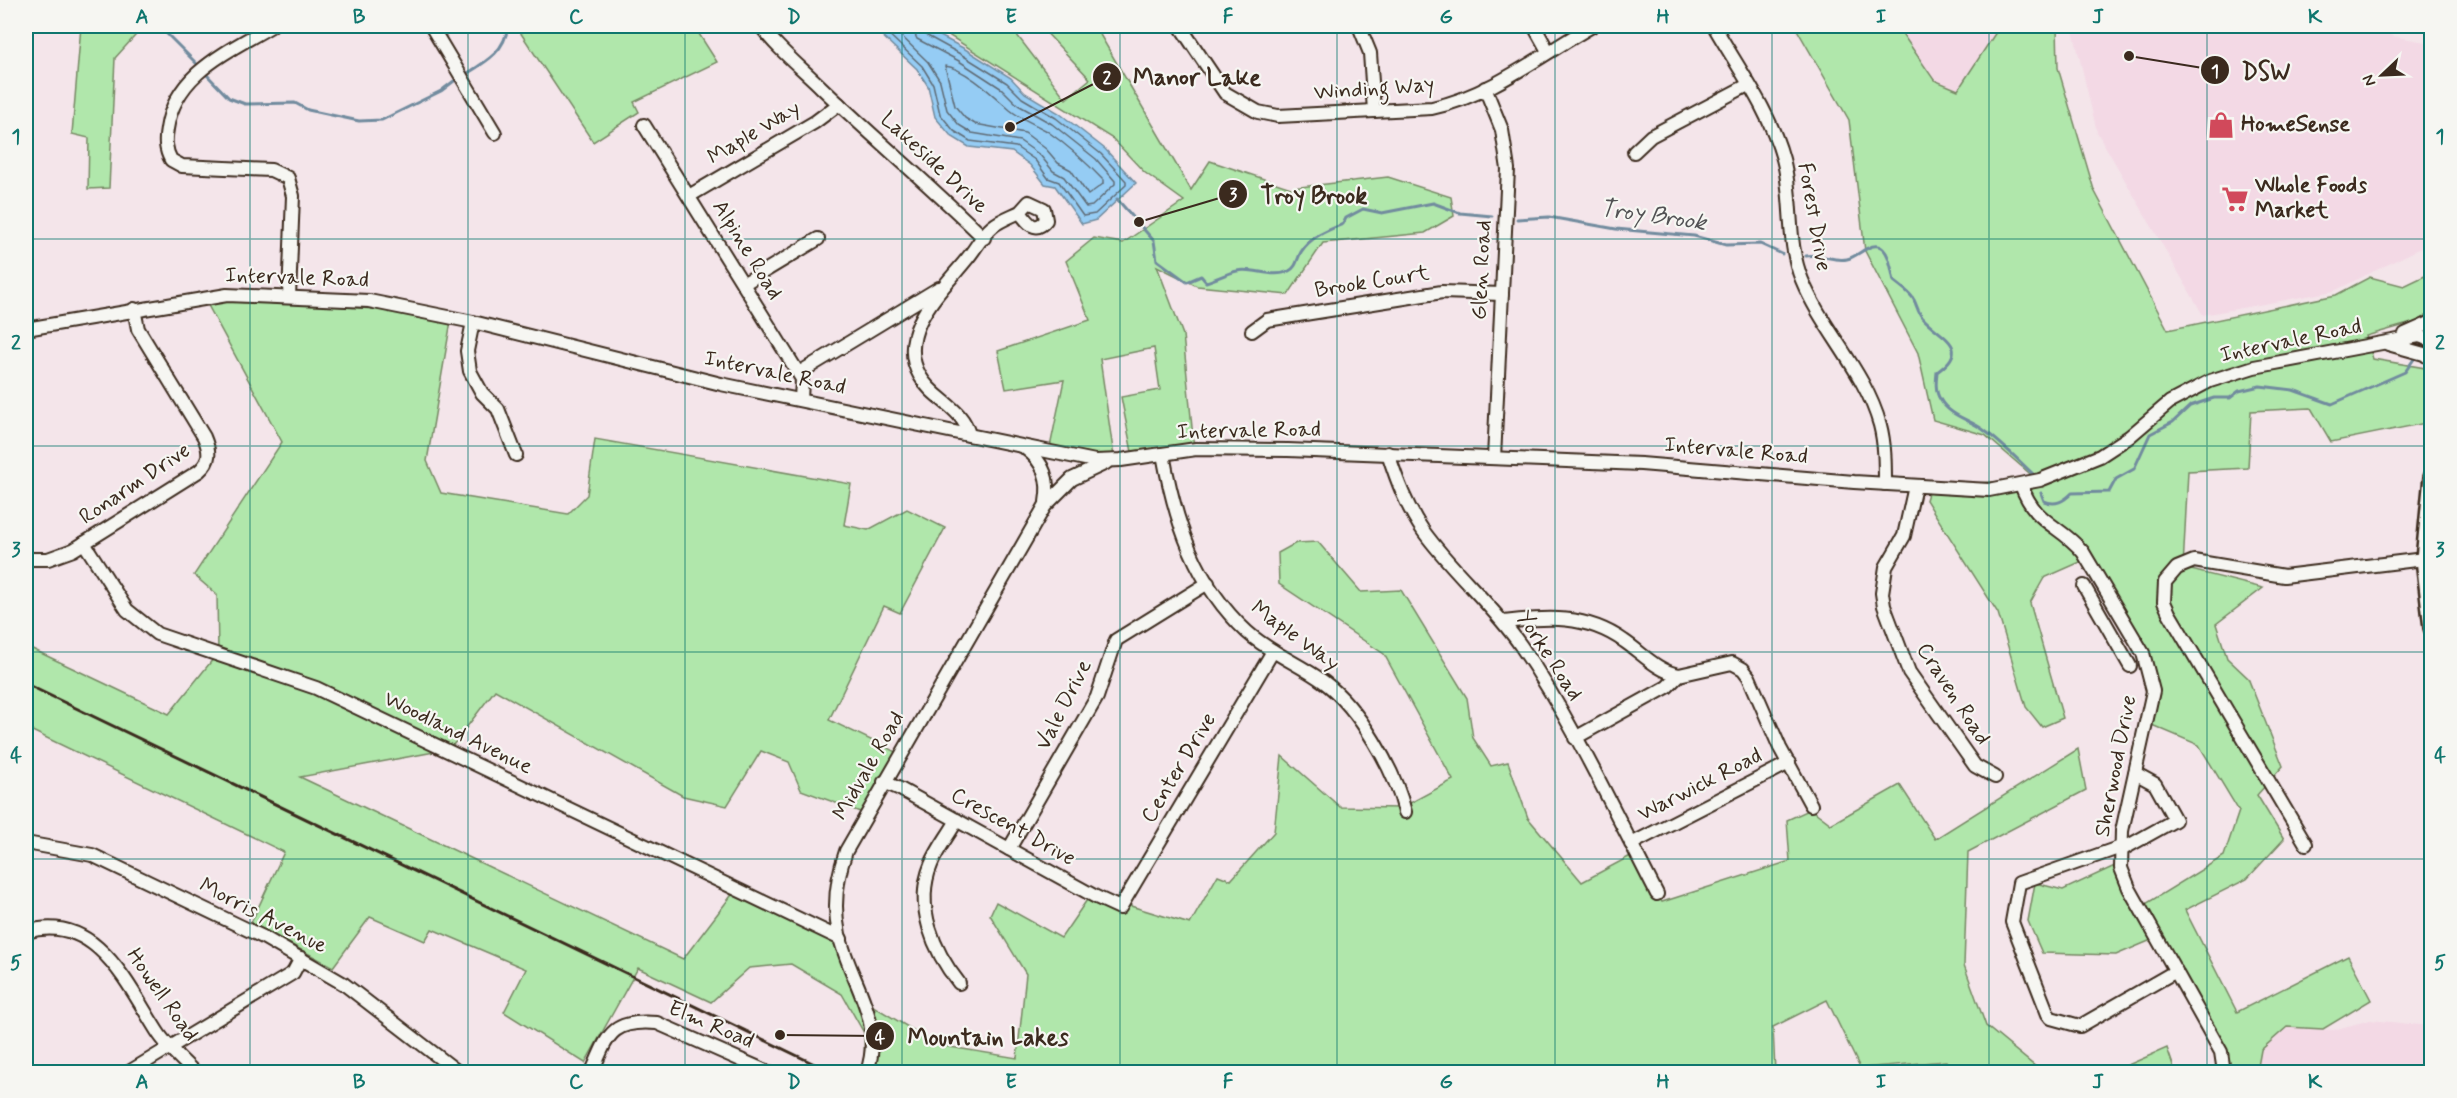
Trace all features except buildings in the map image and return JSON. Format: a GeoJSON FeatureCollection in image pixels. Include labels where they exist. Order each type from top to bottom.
{"type":"FeatureCollection","features":[{"type":"Feature","properties":{"kind":"main road"},"geometry":{"type":"LineString","coordinates":[[2432,477],[2424,559],[2432,628]]}},
{"type":"Feature","properties":{"kind":"street"},"geometry":{"type":"LineString","coordinates":[[271,26],[207,64],[191,79],[172,110],[165,141],[168,154],[176,164],[271,170],[288,178],[294,196],[289,297]]}},
{"type":"Feature","properties":{"kind":"street"},"geometry":{"type":"LineString","coordinates":[[431,26],[495,133]]}},
{"type":"Feature","properties":{"kind":"street","name":"Lakeside Drive"},"geometry":{"type":"LineString","coordinates":[[762,26],[839,104],[984,238],[918,325],[913,357],[919,376],[927,386],[957,411],[967,424],[969,435]]}},
{"type":"Feature","properties":{"kind":"street","name":"Winding Way"},"geometry":{"type":"LineString","coordinates":[[1180,26],[1215,82],[1225,93],[1246,107],[1278,116],[1441,106],[1469,97],[1592,26]]}},
{"type":"Feature","properties":{"kind":"street"},"geometry":{"type":"LineString","coordinates":[[1359,26],[1370,53],[1374,111]]}},
{"type":"Feature","properties":{"kind":"street"},"geometry":{"type":"LineString","coordinates":[[1534,26],[1548,51]]}},
{"type":"Feature","properties":{"kind":"street","name":"Forest Drive"},"geometry":{"type":"LineString","coordinates":[[1714,26],[1771,125],[1784,161],[1794,250],[1800,275],[1822,317],[1865,388],[1880,426],[1885,484]]}},
{"type":"Feature","properties":{"kind":"street"},"geometry":{"type":"LineString","coordinates":[[1634,152],[1652,136],[1749,85]]}},
{"type":"Feature","properties":{"kind":"street","name":"Glen Road"},"geometry":{"type":"LineString","coordinates":[[1485,88],[1506,149],[1508,169],[1494,458]]}},
{"type":"Feature","properties":{"kind":"street","name":"Maple Way"},"geometry":{"type":"LineString","coordinates":[[689,196],[815,122],[839,104]]}},
{"type":"Feature","properties":{"kind":"street","name":"Alpine Road"},"geometry":{"type":"LineString","coordinates":[[644,125],[802,379],[801,400]]}},
{"type":"Feature","properties":{"kind":"street"},"geometry":{"type":"LineString","coordinates":[[984,238],[992,227],[1020,212]]}},
{"type":"Feature","properties":{"kind":"street"},"geometry":{"type":"LineString","coordinates":[[743,284],[818,239]]}},
{"type":"Feature","properties":{"kind":"street"},"geometry":{"type":"LineString","coordinates":[[799,374],[948,283]]}},
{"type":"Feature","properties":{"kind":"street","name":"Brook Court"},"geometry":{"type":"LineString","coordinates":[[1252,332],[1268,320],[1442,292],[1502,294]]}},
{"type":"Feature","properties":{"kind":"street","name":"Intervale Road"},"geometry":{"type":"LineString","coordinates":[[26,330],[134,309],[227,295],[369,301],[473,322],[596,355],[1074,458],[1121,460],[1196,449],[1222,448],[1388,453],[1641,464],[1989,490],[2021,485],[2100,456],[2129,437],[2170,402],[2210,381],[2254,368],[2420,336],[2432,340]]}},
{"type":"Feature","properties":{"kind":"street","name":"Ronarm Drive"},"geometry":{"type":"LineString","coordinates":[[26,559],[48,559],[84,543],[199,471],[209,455],[204,437],[138,329],[134,309]]}},
{"type":"Feature","properties":{"kind":"street"},"geometry":{"type":"LineString","coordinates":[[473,322],[467,351],[470,371],[478,388],[502,415],[516,455]]}},
{"type":"Feature","properties":{"kind":"street"},"geometry":{"type":"LineString","coordinates":[[2373,345],[2432,322]]}},
{"type":"Feature","properties":{"kind":"street","name":"Intervale Road"},"geometry":{"type":"LineString","coordinates":[[2387,343],[2424,354],[2432,360]]}},
{"type":"Feature","properties":{"kind":"street","name":"Midvale Road"},"geometry":{"type":"LineString","coordinates":[[1021,446],[1036,456],[1046,476],[1049,487],[1045,506]]}},
{"type":"Feature","properties":{"kind":"street","name":"Yorke Road"},"geometry":{"type":"LineString","coordinates":[[1388,453],[1412,513],[1425,533],[1504,622],[1531,661],[1575,738],[1657,894]]}},
{"type":"Feature","properties":{"kind":"street","name":"Maple Way"},"geometry":{"type":"LineString","coordinates":[[1163,454],[1177,521],[1208,583],[1233,617],[1273,651],[1323,681],[1338,694],[1369,735],[1400,790],[1405,812]]}},
{"type":"Feature","properties":{"kind":"street","name":"Midvale Road"},"geometry":{"type":"LineString","coordinates":[[867,1072],[872,1050],[870,1020],[841,939],[837,895],[842,863],[851,839],[1045,506],[1062,487],[1083,472],[1121,460]]}},
{"type":"Feature","properties":{"kind":"street","name":"Sherwood Drive"},"geometry":{"type":"LineString","coordinates":[[2021,485],[2036,514],[2075,542],[2083,552],[2143,653],[2153,691],[2121,848],[2124,877],[2220,1052],[2224,1072]]}},
{"type":"Feature","properties":{"kind":"street","name":"Craven Road"},"geometry":{"type":"LineString","coordinates":[[1915,486],[1904,536],[1886,567],[1882,586],[1884,606],[1909,672],[1975,766],[1995,777]]}},
{"type":"Feature","properties":{"kind":"street","name":"Woodland Avenue"},"geometry":{"type":"LineString","coordinates":[[84,543],[127,610],[158,634],[316,688],[841,939]]}},
{"type":"Feature","properties":{"kind":"street"},"geometry":{"type":"LineString","coordinates":[[2306,844],[2169,613],[2164,602],[2165,582],[2177,568],[2194,561],[2284,576],[2424,559]]}},
{"type":"Feature","properties":{"kind":"street","name":"Vale Drive"},"geometry":{"type":"LineString","coordinates":[[1009,849],[1097,698],[1116,640],[1208,583]]}},
{"type":"Feature","properties":{"kind":"street"},"geometry":{"type":"LineString","coordinates":[[2084,586],[2130,666]]}},
{"type":"Feature","properties":{"kind":"street"},"geometry":{"type":"LineString","coordinates":[[1504,622],[1563,618],[1595,625],[1623,640],[1663,670],[1679,675],[1728,663],[1738,665],[1749,677],[1789,764],[1811,805]]}},
{"type":"Feature","properties":{"kind":"street"},"geometry":{"type":"LineString","coordinates":[[2115,638],[2129,629]]}},
{"type":"Feature","properties":{"kind":"street","name":"Center Drive"},"geometry":{"type":"LineString","coordinates":[[1121,907],[1273,651]]}},
{"type":"Feature","properties":{"kind":"street"},"geometry":{"type":"LineString","coordinates":[[1575,738],[1667,687],[1679,675]]}},
{"type":"Feature","properties":{"kind":"street","name":"Warwick Road"},"geometry":{"type":"LineString","coordinates":[[1631,844],[1789,764]]}},
{"type":"Feature","properties":{"kind":"street"},"geometry":{"type":"LineString","coordinates":[[2135,773],[2155,784],[2175,820],[2121,848],[2019,883],[2012,922],[2051,1018],[2080,1026],[2176,971]]}},
{"type":"Feature","properties":{"kind":"street","name":"Crescent Drive"},"geometry":{"type":"LineString","coordinates":[[884,782],[1096,897],[1121,907]]}},
{"type":"Feature","properties":{"kind":"street"},"geometry":{"type":"LineString","coordinates":[[957,820],[930,867],[926,891],[926,912],[942,962],[959,983]]}},
{"type":"Feature","properties":{"kind":"street","name":"Morris Avenue"},"geometry":{"type":"LineString","coordinates":[[26,843],[72,849],[109,862],[301,958],[344,984],[458,1072]]}},
{"type":"Feature","properties":{"kind":"street","name":"Howell Road"},"geometry":{"type":"LineString","coordinates":[[26,932],[42,929],[68,932],[91,942],[105,953],[122,974],[169,1048],[194,1072]]}},
{"type":"Feature","properties":{"kind":"street"},"geometry":{"type":"LineString","coordinates":[[129,1072],[293,973],[301,958]]}},
{"type":"Feature","properties":{"kind":"street","name":"Elm Road"},"geometry":{"type":"LineString","coordinates":[[591,1072],[608,1035],[620,1026],[639,1021],[657,1023],[768,1072]]}},
{"type":"Feature","properties":{"kind":"shaded area"},"geometry":{"type":"Polygon","coordinates":[[[1897,26],[2000,26],[1958,90],[1934,80],[1897,26]]]}},
{"type":"Feature","properties":{"kind":"shaded area"},"geometry":{"type":"Polygon","coordinates":[[[2072,26],[2383,26],[2392,36],[2431,43],[2431,243],[2334,291],[2203,315],[2097,132],[2072,26]]]}},
{"type":"Feature","properties":{"kind":"shaded area"},"geometry":{"type":"Polygon","coordinates":[[[2370,1020],[2431,1026],[2430,1072],[2257,1072],[2261,1050],[2288,1027],[2333,1030],[2370,1020]]]}},
{"type":"Feature","properties":{"kind":"green space"},"geometry":{"type":"Polygon","coordinates":[[[81,26],[144,26],[115,58],[109,188],[88,189],[89,138],[72,134],[81,26]]]}},
{"type":"Feature","properties":{"kind":"green space"},"geometry":{"type":"Polygon","coordinates":[[[516,26],[694,26],[717,62],[634,102],[639,112],[593,142],[516,26]]]}},
{"type":"Feature","properties":{"kind":"green space"},"geometry":{"type":"Polygon","coordinates":[[[934,26],[1010,26],[1066,99],[1090,79],[1040,26],[1095,26],[1191,190],[1210,161],[1291,188],[1388,177],[1451,197],[1454,216],[1425,233],[1323,243],[1288,295],[1197,286],[1157,266],[1183,335],[1194,448],[1133,457],[1121,397],[1160,390],[1154,348],[1100,359],[1114,457],[1049,452],[1064,380],[1006,389],[998,351],[1090,320],[1066,261],[1094,238],[1123,243],[1184,201],[1144,172],[1113,139],[934,26]]]}},
{"type":"Feature","properties":{"kind":"green space"},"geometry":{"type":"Polygon","coordinates":[[[1795,26],[1897,26],[1934,80],[1958,90],[2000,26],[2057,26],[2058,68],[2094,190],[2168,330],[2336,295],[2370,277],[2404,286],[2431,273],[2431,312],[2419,321],[2366,336],[2373,359],[2431,369],[2431,422],[2331,442],[2311,408],[2251,411],[2248,468],[2188,471],[2183,568],[2263,588],[2216,624],[2227,658],[2248,678],[2283,766],[2257,795],[2284,839],[2247,879],[2185,910],[2237,1012],[2348,956],[2371,1000],[2323,1029],[2287,1027],[2261,1050],[2257,1072],[2222,1072],[2223,1062],[2156,938],[2116,955],[2042,953],[2028,921],[2035,883],[2063,890],[2119,864],[2141,907],[2224,856],[2239,811],[2199,745],[2147,723],[2150,673],[2087,559],[2044,578],[2030,603],[2063,718],[2042,727],[2026,707],[1998,613],[1926,500],[1930,486],[2036,479],[1985,435],[1933,420],[1918,353],[1865,251],[1849,120],[1795,26]]]}},
{"type":"Feature","properties":{"kind":"green space"},"geometry":{"type":"Polygon","coordinates":[[[203,296],[452,315],[427,461],[441,493],[568,514],[587,495],[595,439],[851,484],[844,525],[868,530],[907,509],[945,528],[900,613],[884,606],[829,720],[900,754],[863,813],[801,790],[789,762],[761,751],[727,806],[683,796],[495,690],[450,749],[300,777],[683,959],[737,888],[838,935],[868,1003],[938,1045],[1017,1058],[1026,974],[990,915],[996,902],[1061,938],[1091,894],[1190,924],[1218,875],[1231,880],[1274,832],[1282,756],[1340,807],[1401,808],[1453,780],[1384,654],[1279,584],[1278,553],[1296,543],[1318,542],[1361,592],[1401,590],[1467,698],[1473,738],[1491,766],[1508,762],[1528,818],[1582,882],[1636,853],[1662,902],[1790,861],[1787,820],[1811,809],[1831,824],[1900,785],[1935,839],[2078,749],[2086,790],[1968,852],[1964,965],[1986,1026],[2042,1072],[1955,1072],[1946,1061],[1860,1068],[1827,1000],[1773,1027],[1775,1072],[865,1072],[864,1033],[842,994],[791,964],[749,968],[711,1002],[638,968],[585,1063],[504,1012],[526,969],[432,929],[425,941],[370,917],[333,967],[251,923],[284,852],[26,728],[26,646],[169,714],[218,653],[217,595],[194,575],[282,442],[203,296]]]}},
{"type":"Feature","properties":{"kind":"green space"},"geometry":{"type":"Polygon","coordinates":[[[2167,1048],[2174,1068],[2169,1072],[2112,1072],[2167,1048]]]}},
{"type":"Feature","properties":{"kind":"water"},"geometry":{"type":"Polygon","coordinates":[[[864,26],[921,26],[965,49],[1011,78],[1025,93],[1059,113],[1105,149],[1136,183],[1096,220],[1082,224],[1055,186],[1045,184],[1030,165],[1012,152],[969,147],[951,136],[935,117],[928,86],[917,69],[877,31],[866,30],[864,26]]]}},
{"type":"Feature","properties":{"kind":"waterway","name":"Troy Brook"},"geometry":{"type":"LineString","coordinates":[[159,26],[196,63]]}},
{"type":"Feature","properties":{"kind":"waterway","name":"Troy Brook"},"geometry":{"type":"LineString","coordinates":[[468,73],[495,54],[503,42],[508,26]]}},
{"type":"Feature","properties":{"kind":"waterway","name":"Troy Brook"},"geometry":{"type":"LineString","coordinates":[[207,75],[229,98],[245,104],[295,103],[308,110],[359,121],[382,120],[441,91],[454,81]]}},
{"type":"Feature","properties":{"kind":"waterway","name":"Troy Brook"},"geometry":{"type":"LineString","coordinates":[[1117,199],[1154,241],[1157,260],[1187,282],[1201,276],[1206,282],[1243,270],[1276,274],[1289,271],[1294,267],[1309,242],[1343,224],[1346,218],[1363,209],[1382,213],[1433,203],[1460,213],[1492,216]]}},
{"type":"Feature","properties":{"kind":"waterway","name":"Troy Brook"},"geometry":{"type":"LineString","coordinates":[[1517,219],[1549,217],[1616,229],[1694,236],[1726,245],[1760,244],[1782,254]]}},
{"type":"Feature","properties":{"kind":"waterway","name":"Troy Brook"},"geometry":{"type":"LineString","coordinates":[[1806,256],[1842,260],[1875,246],[1885,251],[1894,281],[1914,300],[1922,317],[1944,336],[1953,348],[1953,355],[1948,363],[1937,372],[1938,396],[1949,410],[1992,436],[2034,475]]}},
{"type":"Feature","properties":{"kind":"waterway","name":"Troy Brook"},"geometry":{"type":"LineString","coordinates":[[2041,493],[2044,501],[2056,503],[2072,493],[2109,492],[2116,479],[2134,469],[2150,434],[2173,422],[2190,406],[2214,398],[2230,398],[2239,391],[2260,386],[2293,390],[2332,404],[2405,372],[2414,359]]}},
{"type":"Feature","properties":{"kind":"railway"},"geometry":{"type":"LineString","coordinates":[[26,684],[831,1072]]}},
{"type":"Feature","properties":{"kind":"place","name":"DSW"},"geometry":{"type":"Point","coordinates":[2129,56]}},
{"type":"Feature","properties":{"kind":"place","name":"HomeSense"},"geometry":{"type":"Point","coordinates":[2221,125]}},
{"type":"Feature","properties":{"kind":"place","name":"Manor Lake"},"geometry":{"type":"Point","coordinates":[1010,127]}},
{"type":"Feature","properties":{"kind":"place","name":"Whole Foods Market"},"geometry":{"type":"Point","coordinates":[2235,199]}},
{"type":"Feature","properties":{"kind":"place","name":"Troy Brook"},"geometry":{"type":"Point","coordinates":[1139,222]}},
{"type":"Feature","properties":{"kind":"place","name":"Mountain Lakes"},"geometry":{"type":"Point","coordinates":[780,1035]}}]}
